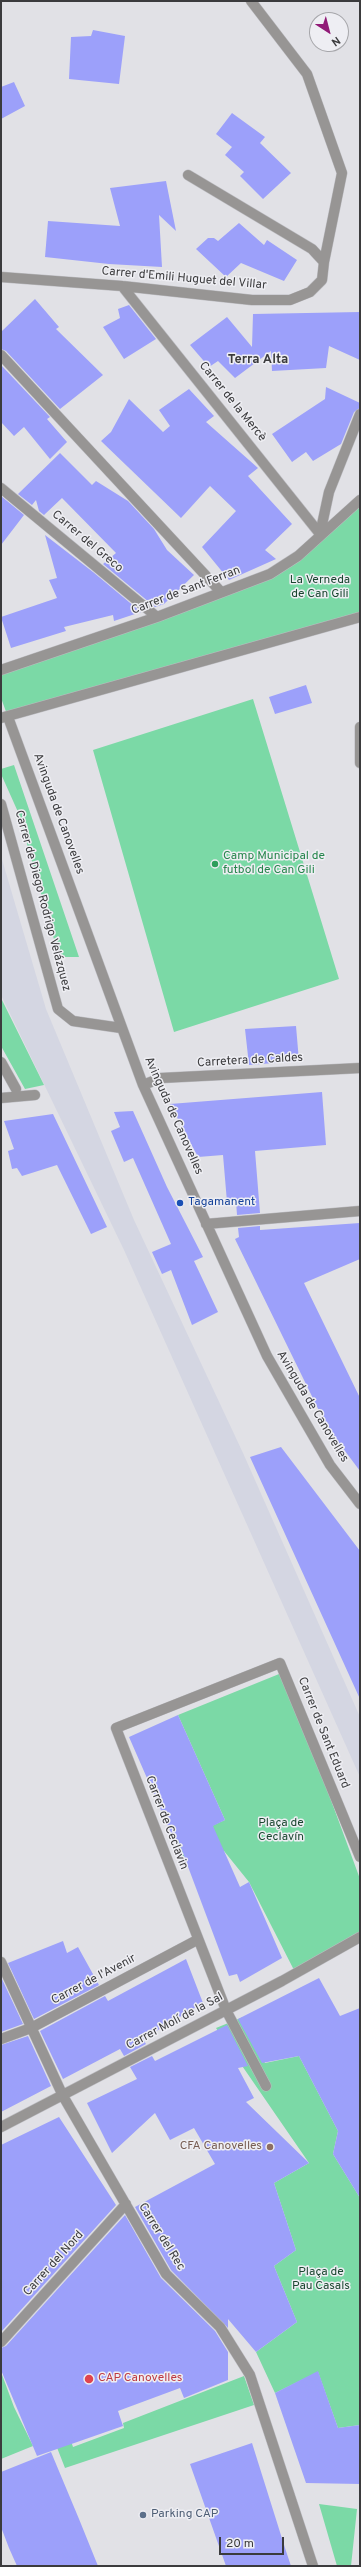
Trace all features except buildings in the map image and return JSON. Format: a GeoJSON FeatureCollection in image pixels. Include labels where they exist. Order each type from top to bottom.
{"type":"FeatureCollection","features":[{"type":"Feature","properties":{"kind":"street","name":"Carrer d'Emili Huguet del Villar"},"geometry":{"type":"LineString","coordinates":[[1,277],[122,286],[252,300],[290,300],[310,292],[322,280],[324,262],[342,174],[308,74],[251,1]]}},
{"type":"Feature","properties":{"kind":"street"},"geometry":{"type":"LineString","coordinates":[[188,175],[312,249],[324,262]]}},
{"type":"Feature","properties":{"kind":"street","name":"Carrer de la Mercè"},"geometry":{"type":"LineString","coordinates":[[122,286],[320,534]]}},
{"type":"Feature","properties":{"kind":"street"},"geometry":{"type":"LineString","coordinates":[[1,355],[221,592]]}},
{"type":"Feature","properties":{"kind":"street"},"geometry":{"type":"LineString","coordinates":[[320,534],[329,492],[360,414]]}},
{"type":"Feature","properties":{"kind":"street","name":"Carrer del Greco"},"geometry":{"type":"LineString","coordinates":[[1,488],[157,617]]}},
{"type":"Feature","properties":{"kind":"street","name":"Carrer de Sant Ferran"},"geometry":{"type":"LineString","coordinates":[[1,670],[157,617],[270,574],[298,556],[320,534],[360,500]]}},
{"type":"Feature","properties":{"kind":"street"},"geometry":{"type":"LineString","coordinates":[[4,718],[360,617]]}},
{"type":"Feature","properties":{"kind":"street","name":"Avinguda de Canovelles"},"geometry":{"type":"LineString","coordinates":[[4,718],[143,1085],[267,1356],[330,1465],[360,1504]]}},
{"type":"Feature","properties":{"kind":"street"},"geometry":{"type":"LineString","coordinates":[[360,727],[360,763]]}},
{"type":"Feature","properties":{"kind":"street","name":"Carrer de Diego Rodrigo Velázquez"},"geometry":{"type":"LineString","coordinates":[[1,804],[58,1009],[73,1021],[121,1028]]}},
{"type":"Feature","properties":{"kind":"street"},"geometry":{"type":"LineString","coordinates":[[1,1062],[16,1089]]}},
{"type":"Feature","properties":{"kind":"street","name":"Carretera de Caldes"},"geometry":{"type":"LineString","coordinates":[[143,1085],[161,1078],[360,1068]]}},
{"type":"Feature","properties":{"kind":"street"},"geometry":{"type":"LineString","coordinates":[[1,1098],[34,1095]]}},
{"type":"Feature","properties":{"kind":"street"},"geometry":{"type":"LineString","coordinates":[[206,1224],[360,1211]]}},
{"type":"Feature","properties":{"kind":"street","name":"Carrer de Sant Eduard"},"geometry":{"type":"LineString","coordinates":[[280,1663],[360,1857]]}},
{"type":"Feature","properties":{"kind":"street","name":"Carrer de Ceclavin"},"geometry":{"type":"LineString","coordinates":[[266,2086],[226,2010],[197,1940],[116,1728],[280,1663]]}},
{"type":"Feature","properties":{"kind":"street","name":"Carrer Molí de la Sal"},"geometry":{"type":"LineString","coordinates":[[1,2127],[226,2010],[360,1937]]}},
{"type":"Feature","properties":{"kind":"street","name":"Carrer de l'Avenir"},"geometry":{"type":"LineString","coordinates":[[1,2039],[31,2028],[197,1940]]}},
{"type":"Feature","properties":{"kind":"street","name":"Carrer del Rec"},"geometry":{"type":"LineString","coordinates":[[1,1962],[63,2096],[166,2274],[220,2327],[250,2375],[313,2566]]}},
{"type":"Feature","properties":{"kind":"street","name":"Carrer del Nord"},"geometry":{"type":"LineString","coordinates":[[1,2342],[126,2204]]}},
{"type":"Feature","properties":{"kind":"shaded area"},"geometry":{"type":"Polygon","coordinates":[[[1,856],[46,1009],[134,1220],[243,1453],[360,1717],[360,1777],[124,1250],[1,995],[1,856]]]}},
{"type":"Feature","properties":{"kind":"green space","name":"La Verneda de Can Gili"},"geometry":{"type":"Polygon","coordinates":[[[360,500],[360,617],[8,717],[1,698],[1,670],[270,574],[360,500]]]}},
{"type":"Feature","properties":{"kind":"green space","name":"Camp Municipal de futbol de Can Gili"},"geometry":{"type":"Polygon","coordinates":[[[253,699],[339,979],[174,1032],[93,750],[253,699]]]}},
{"type":"Feature","properties":{"kind":"green space"},"geometry":{"type":"Polygon","coordinates":[[[14,765],[79,957],[59,957],[18,812],[1,774],[1,769],[14,765]]]}},
{"type":"Feature","properties":{"kind":"green space"},"geometry":{"type":"Polygon","coordinates":[[[1,998],[44,1085],[25,1089],[1,1046],[1,998]]]}},
{"type":"Feature","properties":{"kind":"green space","name":"Plaça de Ceclavín"},"geometry":{"type":"Polygon","coordinates":[[[284,1672],[360,1879],[360,1937],[296,1974],[249,1882],[224,1851],[187,1866],[175,1842],[225,1820],[178,1715],[284,1672]]]}},
{"type":"Feature","properties":{"kind":"green space","name":"Plaça de Pau Casals"},"geometry":{"type":"Polygon","coordinates":[[[243,2017],[265,2063],[299,2056],[338,2131],[333,2154],[360,2198],[360,2425],[338,2428],[318,2372],[275,2393],[256,2352],[297,2322],[274,2266],[296,2250],[274,2183],[309,2163],[216,2028],[243,2017]]]}},
{"type":"Feature","properties":{"kind":"green space"},"geometry":{"type":"Polygon","coordinates":[[[1,2372],[14,2407],[33,2446],[1,2459],[1,2372]]]}},
{"type":"Feature","properties":{"kind":"green space"},"geometry":{"type":"Polygon","coordinates":[[[244,2376],[254,2405],[65,2468],[56,2445],[71,2441],[73,2447],[124,2428],[123,2423],[244,2376]]]}},
{"type":"Feature","properties":{"kind":"green space"},"geometry":{"type":"Polygon","coordinates":[[[319,2504],[357,2509],[351,2566],[337,2566],[319,2504]]]}},
{"type":"Feature","properties":{"kind":"place","name":"Camp Municipal de futbol de Can Gili"},"geometry":{"type":"Point","coordinates":[215,864]}},
{"type":"Feature","properties":{"kind":"place","name":"Tagamanent"},"geometry":{"type":"Point","coordinates":[180,1203]}},
{"type":"Feature","properties":{"kind":"place","name":"CFA Canovelles"},"geometry":{"type":"Point","coordinates":[270,2147]}},
{"type":"Feature","properties":{"kind":"place","name":"CAP Canovelles"},"geometry":{"type":"Point","coordinates":[89,2379]}},
{"type":"Feature","properties":{"kind":"place","name":"Parking CAP"},"geometry":{"type":"Point","coordinates":[143,2515]}},
{"type":"Feature","properties":{"kind":"district","name":"Terra Alta"},"geometry":{"type":"Point","coordinates":[258,360]}}]}
